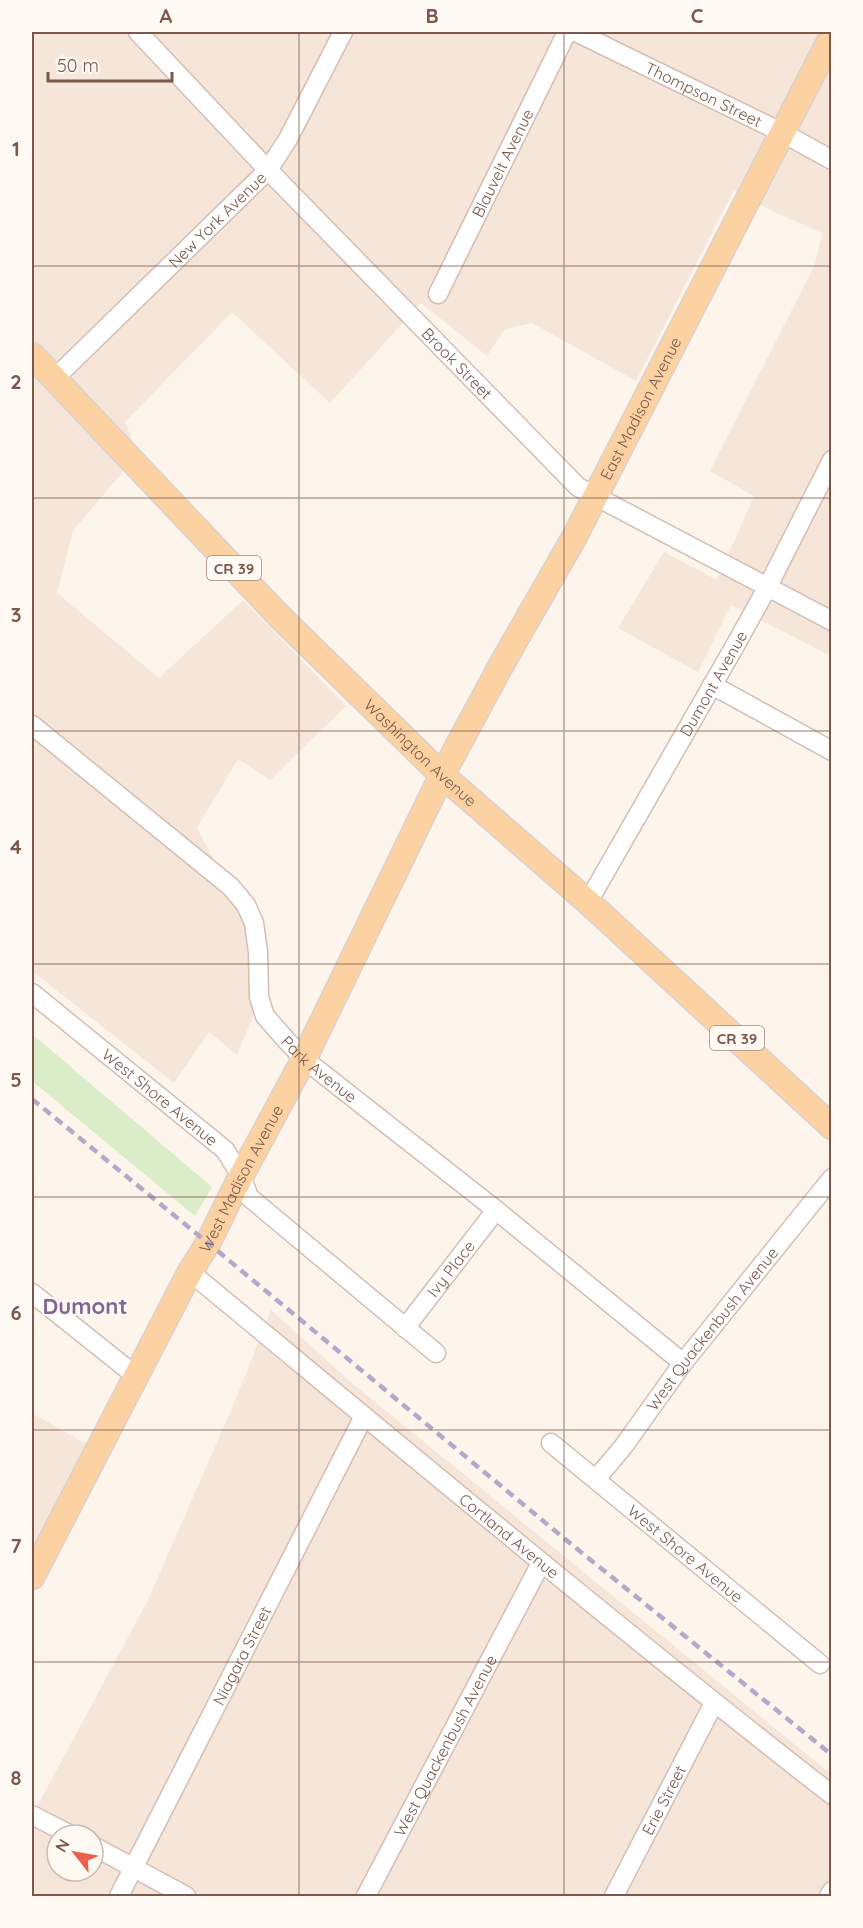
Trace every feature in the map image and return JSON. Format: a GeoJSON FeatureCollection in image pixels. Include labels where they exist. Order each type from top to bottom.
{"type":"FeatureCollection","features":[{"type":"Feature","properties":{"kind":"main road","name":"East Madison Avenue"},"geometry":{"type":"LineString","coordinates":[[442,775],[575,536],[831,36]]}},
{"type":"Feature","properties":{"kind":"main road","name":"Washington Avenue"},"geometry":{"type":"LineString","coordinates":[[32,355],[280,617],[442,775],[588,902],[831,1127]]}},
{"type":"Feature","properties":{"kind":"main road","name":"West Madison Avenue"},"geometry":{"type":"LineString","coordinates":[[32,1577],[190,1272],[208,1243],[304,1059],[442,775]]}},
{"type":"Feature","properties":{"kind":"street","name":"Brook Street"},"geometry":{"type":"LineString","coordinates":[[138,32],[268,170],[578,487],[831,621]]}},
{"type":"Feature","properties":{"kind":"street","name":"New York Avenue"},"geometry":{"type":"LineString","coordinates":[[54,379],[268,170],[288,139],[343,32]]}},
{"type":"Feature","properties":{"kind":"street","name":"Blauvelt Avenue"},"geometry":{"type":"LineString","coordinates":[[438,294],[567,32]]}},
{"type":"Feature","properties":{"kind":"street","name":"Thompson Street"},"geometry":{"type":"LineString","coordinates":[[576,32],[781,132],[831,160]]}},
{"type":"Feature","properties":{"kind":"street","name":"Dumont Avenue"},"geometry":{"type":"LineString","coordinates":[[588,902],[767,588],[831,460]]}},
{"type":"Feature","properties":{"kind":"street"},"geometry":{"type":"LineString","coordinates":[[712,685],[831,751]]}},
{"type":"Feature","properties":{"kind":"street","name":"Park Avenue"},"geometry":{"type":"LineString","coordinates":[[32,725],[231,887],[246,905],[254,923],[258,952],[259,997],[265,1016],[304,1059],[496,1210],[683,1362]]}},
{"type":"Feature","properties":{"kind":"street","name":"West Shore Avenue"},"geometry":{"type":"LineString","coordinates":[[32,993],[225,1150],[241,1176],[249,1197],[436,1353]]}},
{"type":"Feature","properties":{"kind":"street","name":"West Quackenbush Avenue"},"geometry":{"type":"LineString","coordinates":[[596,1479],[623,1448],[683,1362],[831,1178]]}},
{"type":"Feature","properties":{"kind":"street","name":"Ivy Place"},"geometry":{"type":"LineString","coordinates":[[405,1328],[496,1210]]}},
{"type":"Feature","properties":{"kind":"street","name":"Cortland Avenue"},"geometry":{"type":"LineString","coordinates":[[190,1272],[541,1563],[831,1795]]}},
{"type":"Feature","properties":{"kind":"street"},"geometry":{"type":"LineString","coordinates":[[32,1293],[136,1376]]}},
{"type":"Feature","properties":{"kind":"street","name":"Niagara Street"},"geometry":{"type":"LineString","coordinates":[[119,1896],[364,1416]]}},
{"type":"Feature","properties":{"kind":"street","name":"West Shore Avenue"},"geometry":{"type":"LineString","coordinates":[[551,1443],[820,1664]]}},
{"type":"Feature","properties":{"kind":"street","name":"West Quackenbush Avenue"},"geometry":{"type":"LineString","coordinates":[[366,1896],[541,1563]]}},
{"type":"Feature","properties":{"kind":"street","name":"Erie Street"},"geometry":{"type":"LineString","coordinates":[[614,1896],[714,1703]]}},
{"type":"Feature","properties":{"kind":"street"},"geometry":{"type":"LineString","coordinates":[[32,1815],[48,1823]]}},
{"type":"Feature","properties":{"kind":"street"},"geometry":{"type":"LineString","coordinates":[[105,1852],[186,1896]]}},
{"type":"Feature","properties":{"kind":"street"},"geometry":{"type":"LineString","coordinates":[[829,1896],[831,1891]]}},
{"type":"Feature","properties":{"kind":"shaded area"},"geometry":{"type":"Polygon","coordinates":[[[32,32],[831,32],[831,656],[731,605],[698,672],[618,628],[664,552],[717,580],[754,496],[710,471],[815,264],[822,233],[770,210],[734,190],[636,381],[532,323],[505,329],[487,356],[421,303],[330,403],[232,312],[125,422],[138,454],[73,531],[57,593],[159,678],[243,600],[346,706],[270,780],[238,759],[197,828],[236,901],[256,956],[262,995],[237,1055],[209,1032],[174,1083],[32,971],[32,32]]]}},
{"type":"Feature","properties":{"kind":"shaded area"},"geometry":{"type":"Polygon","coordinates":[[[271,1310],[353,1384],[831,1774],[831,1896],[32,1896],[32,1816],[148,1600],[235,1401],[271,1310]]]}},
{"type":"Feature","properties":{"kind":"shaded area"},"geometry":{"type":"Polygon","coordinates":[[[32,1413],[104,1454],[32,1590],[32,1413]]]}},
{"type":"Feature","properties":{"kind":"green space"},"geometry":{"type":"Polygon","coordinates":[[[32,1034],[212,1187],[195,1216],[32,1081],[32,1034]]]}},
{"type":"Feature","properties":{"kind":"railway"},"geometry":{"type":"LineString","coordinates":[[32,1099],[571,1544],[832,1755]]}},
{"type":"Feature","properties":{"kind":"district","name":"Dumont"},"geometry":{"type":"Point","coordinates":[85,1306]}}]}
